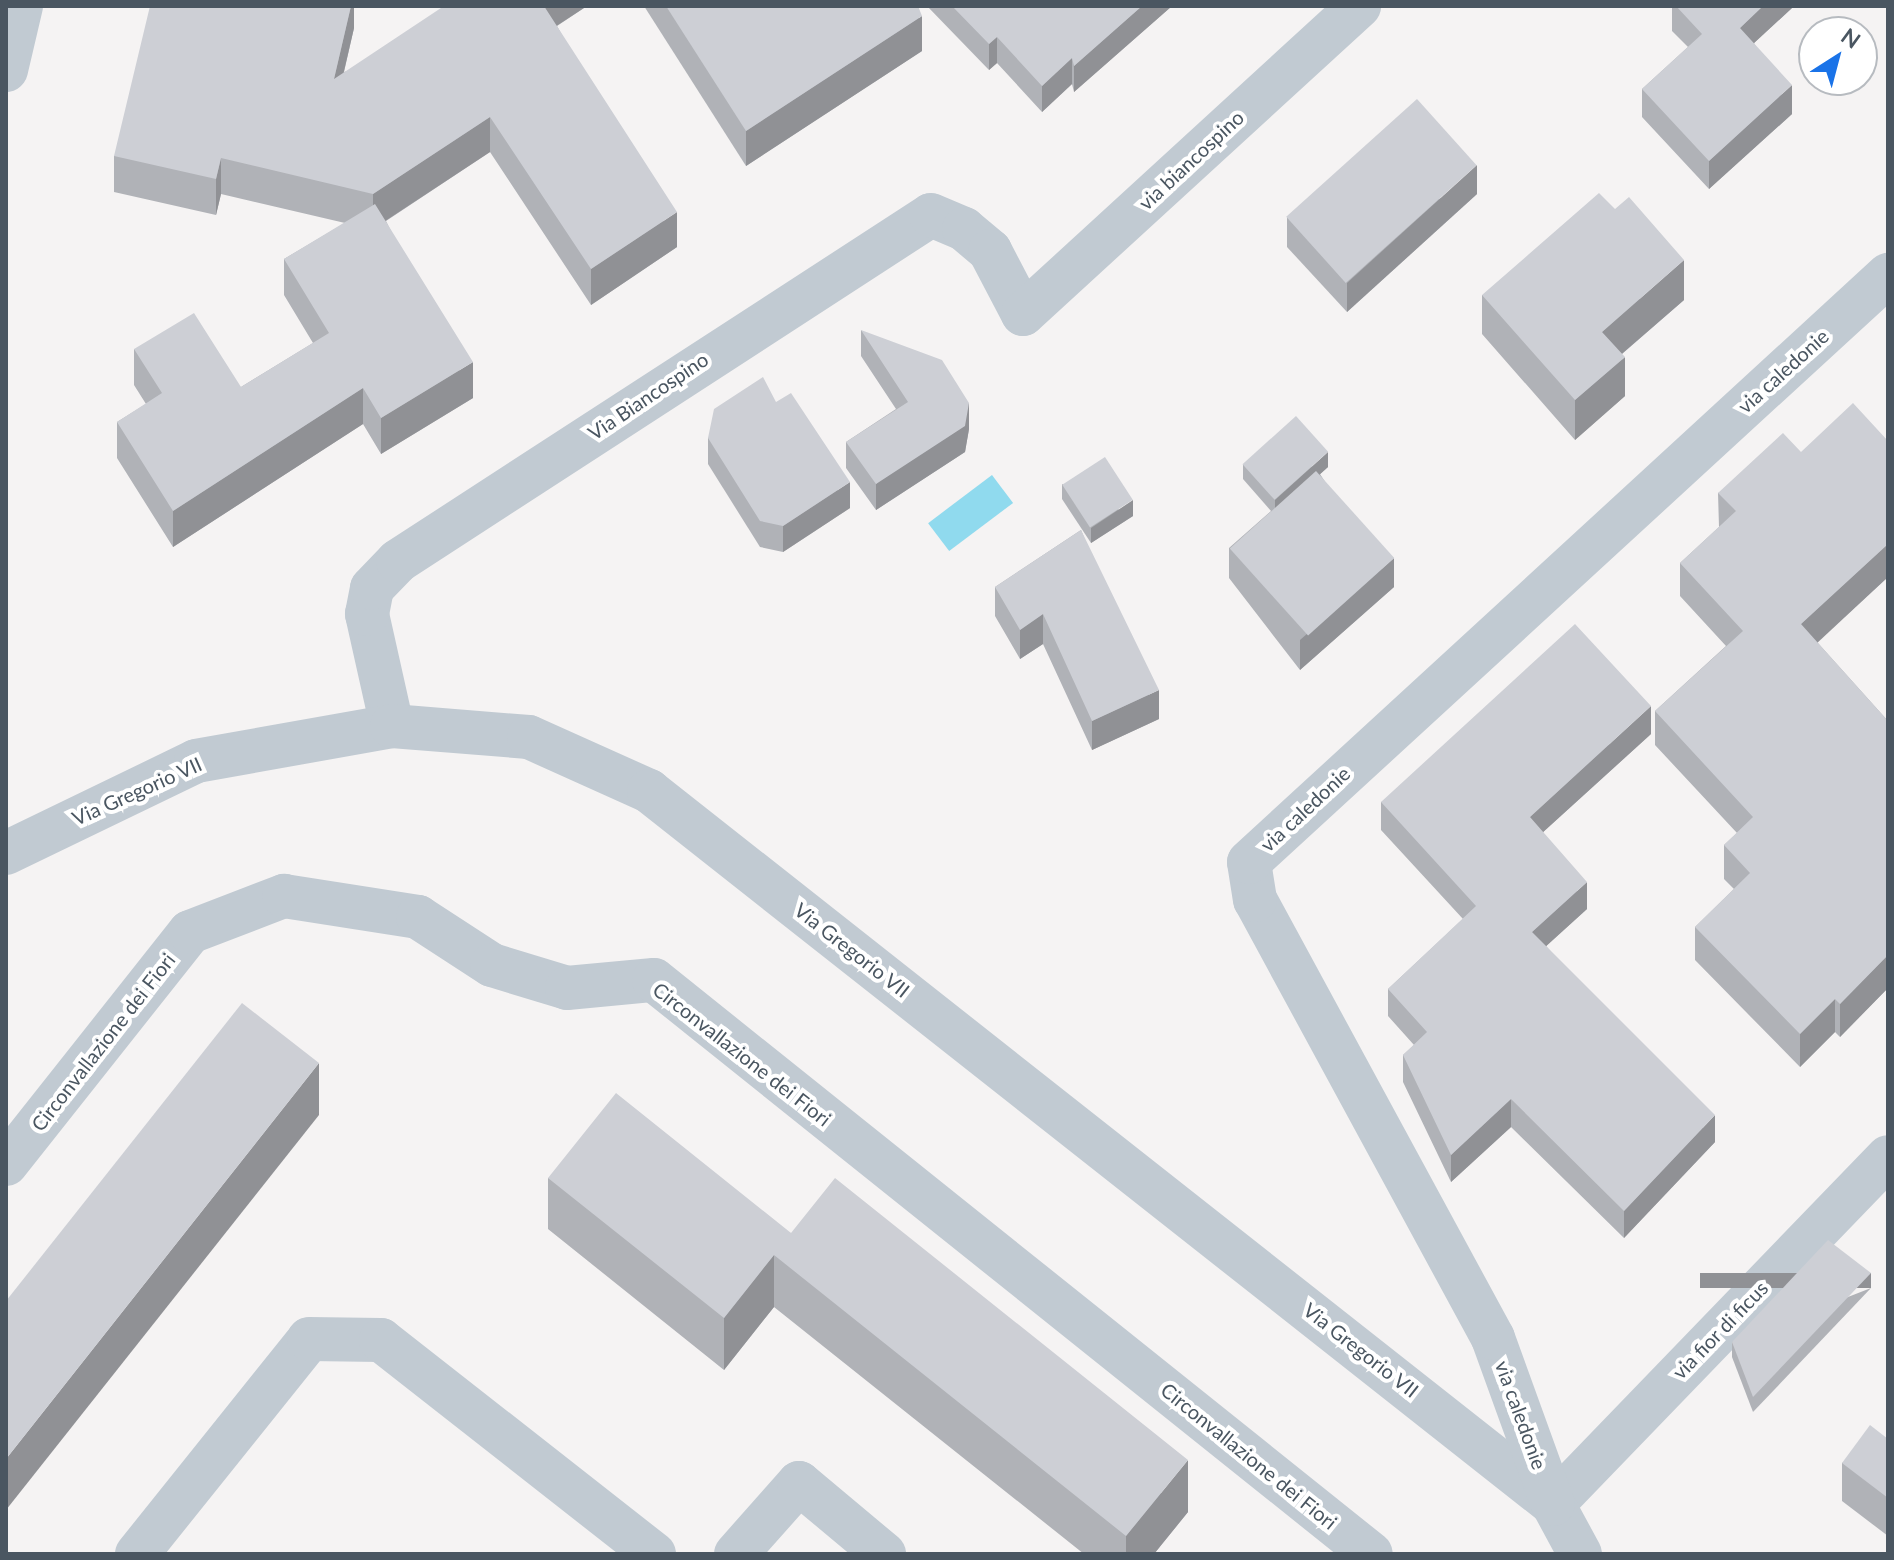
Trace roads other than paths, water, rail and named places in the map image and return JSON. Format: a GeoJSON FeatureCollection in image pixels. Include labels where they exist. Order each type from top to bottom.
{"type":"FeatureCollection","features":[{"type":"Feature","properties":{"kind":"street"},"geometry":{"type":"LineString","coordinates":[[6,70],[21,6]]}},
{"type":"Feature","properties":{"kind":"street","name":"via biancospino"},"geometry":{"type":"LineString","coordinates":[[1023,314],[1359,6]]}},
{"type":"Feature","properties":{"kind":"street","name":"Via Biancospino"},"geometry":{"type":"LineString","coordinates":[[392,726],[367,614],[372,588],[398,561],[902,227],[931,215],[964,229],[990,251],[1023,314]]}},
{"type":"Feature","properties":{"kind":"street","name":"via caledonie"},"geometry":{"type":"LineString","coordinates":[[1553,1504],[1493,1338],[1255,900],[1249,862],[1888,275]]}},
{"type":"Feature","properties":{"kind":"street","name":"Via Gregorio VII"},"geometry":{"type":"LineString","coordinates":[[6,853],[25,825],[196,761],[392,726],[529,737],[649,791],[1553,1504]]}},
{"type":"Feature","properties":{"kind":"street","name":"Via Gregorio VII"},"geometry":{"type":"LineString","coordinates":[[6,881],[25,825]]}},
{"type":"Feature","properties":{"kind":"street","name":"Circonvallazione dei Fiori"},"geometry":{"type":"LineString","coordinates":[[6,1164],[190,932],[284,896],[418,917],[492,965],[567,988],[654,980],[1371,1554]]}},
{"type":"Feature","properties":{"kind":"street","name":"via fior di ficus"},"geometry":{"type":"LineString","coordinates":[[1553,1504],[1888,1157]]}},
{"type":"Feature","properties":{"kind":"street"},"geometry":{"type":"LineString","coordinates":[[137,1554],[309,1339],[381,1340],[654,1554]]}},
{"type":"Feature","properties":{"kind":"street"},"geometry":{"type":"LineString","coordinates":[[736,1554],[799,1483],[884,1554]]}},
{"type":"Feature","properties":{"kind":"street"},"geometry":{"type":"LineString","coordinates":[[1553,1504],[1580,1554]]}},
{"type":"Feature","properties":{"kind":"water"},"geometry":{"type":"Polygon","coordinates":[[[992,475],[1013,503],[949,551],[928,523],[992,475]]]}}]}
